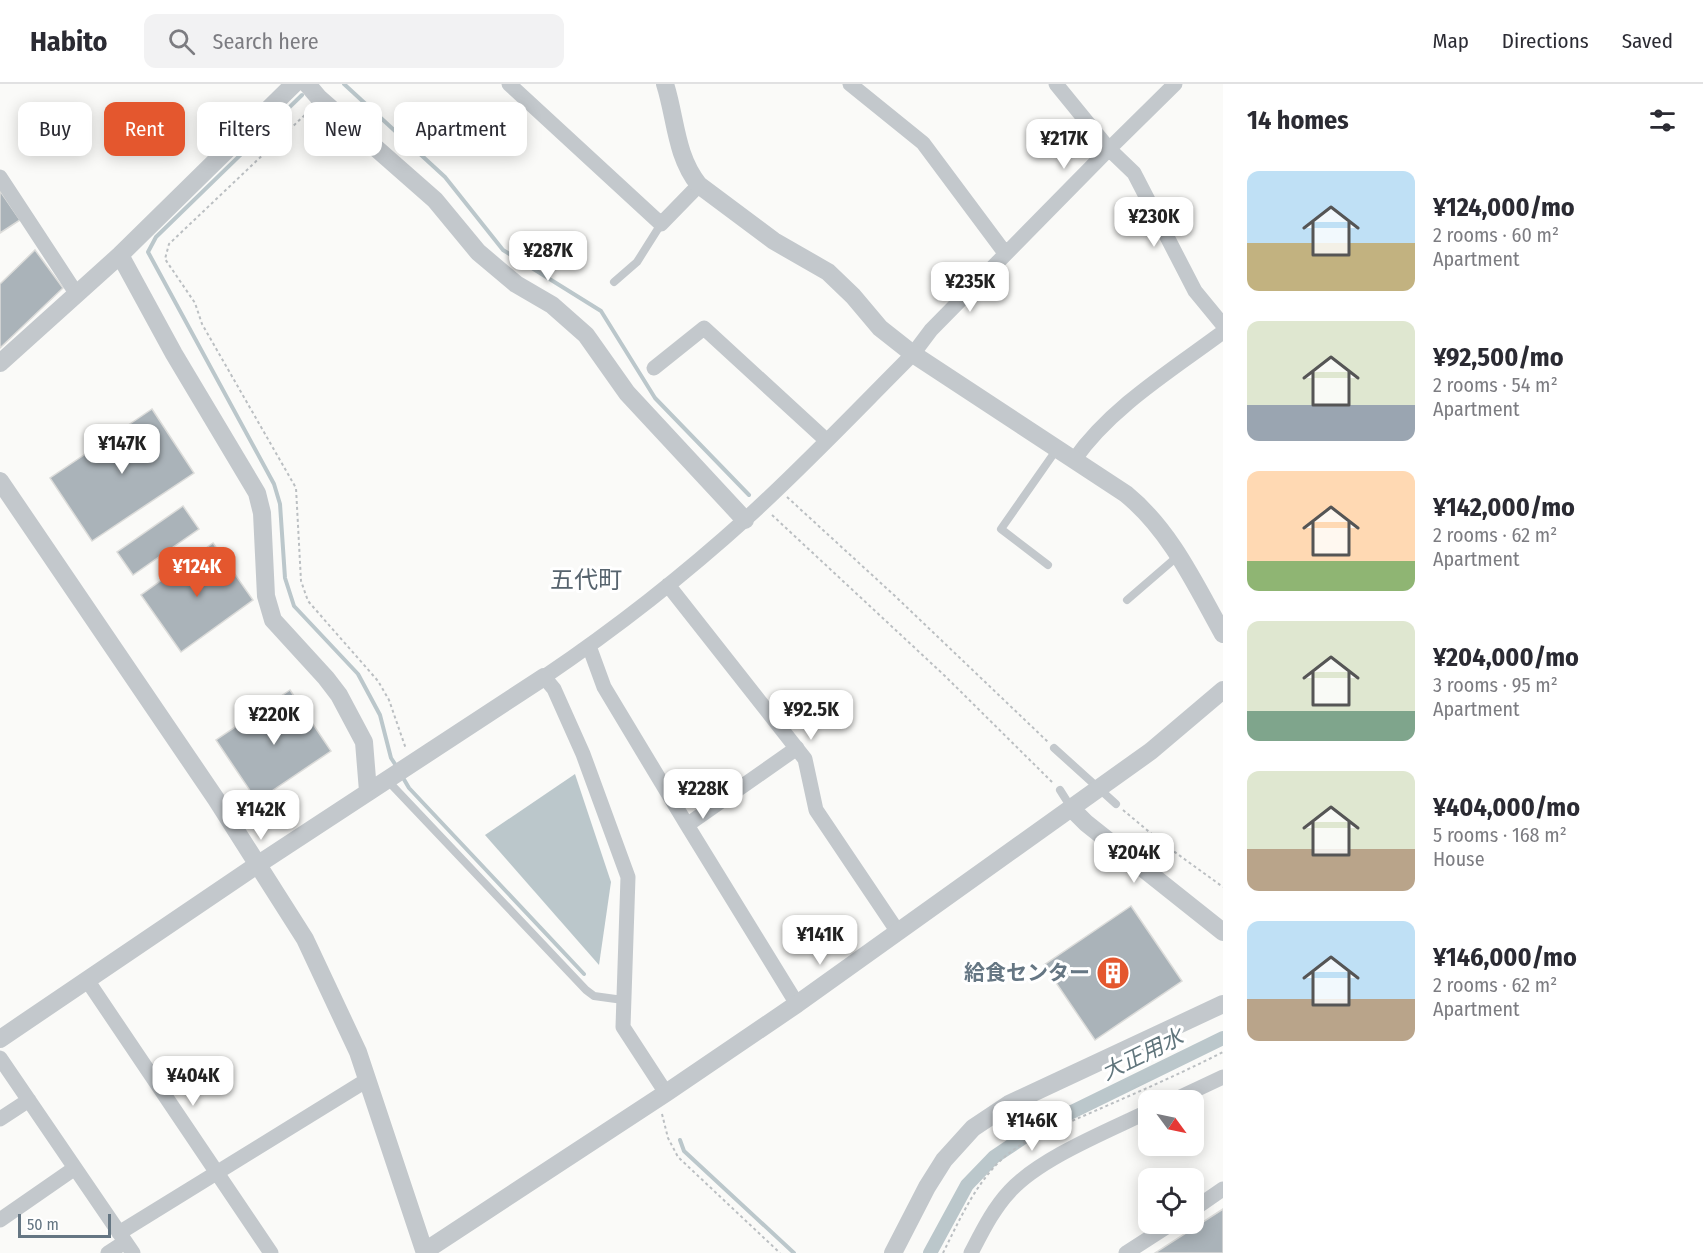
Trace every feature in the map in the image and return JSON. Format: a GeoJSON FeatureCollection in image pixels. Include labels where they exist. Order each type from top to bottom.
{"type":"FeatureCollection","features":[{"type":"Feature","properties":{"kind":"street"},"geometry":{"type":"LineString","coordinates":[[0,363],[76,292],[120,255],[294,84]]}},
{"type":"Feature","properties":{"kind":"street"},"geometry":{"type":"LineString","coordinates":[[509,84],[661,224],[699,185]]}},
{"type":"Feature","properties":{"kind":"street"},"geometry":{"type":"LineString","coordinates":[[665,84],[680,152],[690,174],[699,185],[774,241],[828,272],[853,296],[880,328],[913,354],[1126,494],[1145,510],[1167,536],[1223,634]]}},
{"type":"Feature","properties":{"kind":"street"},"geometry":{"type":"LineString","coordinates":[[850,84],[923,143],[1005,253]]}},
{"type":"Feature","properties":{"kind":"street"},"geometry":{"type":"LineString","coordinates":[[1056,84],[1109,149],[1134,173],[1195,291],[1223,325]]}},
{"type":"Feature","properties":{"kind":"street"},"geometry":{"type":"LineString","coordinates":[[0,1039],[368,791],[544,677],[589,646],[668,585],[761,505],[913,354],[931,330],[1005,253],[1175,84]]}},
{"type":"Feature","properties":{"kind":"street"},"geometry":{"type":"LineString","coordinates":[[313,91],[435,200],[478,252],[516,284],[552,305],[586,335],[627,393],[745,520]]}},
{"type":"Feature","properties":{"kind":"street"},"geometry":{"type":"LineString","coordinates":[[0,177],[76,292]]}},
{"type":"Feature","properties":{"kind":"street"},"geometry":{"type":"LineString","coordinates":[[120,255],[174,354],[256,493],[262,513],[266,596],[273,620],[339,695],[364,742],[368,791]]}},
{"type":"Feature","properties":{"kind":"street"},"geometry":{"type":"LineString","coordinates":[[654,368],[704,328],[826,440]]}},
{"type":"Feature","properties":{"kind":"street"},"geometry":{"type":"LineString","coordinates":[[1074,460],[1107,422],[1151,385],[1223,332]]}},
{"type":"Feature","properties":{"kind":"street"},"geometry":{"type":"LineString","coordinates":[[0,481],[210,789],[304,939],[358,1052],[424,1252],[798,1004],[1099,790],[1151,751],[1223,690]]}},
{"type":"Feature","properties":{"kind":"street"},"geometry":{"type":"LineString","coordinates":[[668,585],[805,759],[816,810],[898,933]]}},
{"type":"Feature","properties":{"kind":"street"},"geometry":{"type":"LineString","coordinates":[[589,646],[604,687],[798,1004]]}},
{"type":"Feature","properties":{"kind":"street"},"geometry":{"type":"LineString","coordinates":[[544,677],[554,689],[583,754],[628,878],[623,1000],[625,1032],[666,1093]]}},
{"type":"Feature","properties":{"kind":"street"},"geometry":{"type":"LineString","coordinates":[[687,825],[796,748]]}},
{"type":"Feature","properties":{"kind":"street"},"geometry":{"type":"LineString","coordinates":[[1072,809],[1086,824],[1223,932]]}},
{"type":"Feature","properties":{"kind":"street"},"geometry":{"type":"LineString","coordinates":[[87,980],[271,1253]]}},
{"type":"Feature","properties":{"kind":"street"},"geometry":{"type":"LineString","coordinates":[[893,1253],[927,1187],[944,1160],[973,1128],[1009,1104],[1223,1004]]}},
{"type":"Feature","properties":{"kind":"street"},"geometry":{"type":"LineString","coordinates":[[0,1058],[126,1242]]}},
{"type":"Feature","properties":{"kind":"street"},"geometry":{"type":"LineString","coordinates":[[1195,1090],[1223,1077]]}},
{"type":"Feature","properties":{"kind":"street"},"geometry":{"type":"LineString","coordinates":[[108,1253],[217,1173],[368,1080]]}},
{"type":"Feature","properties":{"kind":"street"},"geometry":{"type":"LineString","coordinates":[[0,1119],[28,1100]]}},
{"type":"Feature","properties":{"kind":"street"},"geometry":{"type":"LineString","coordinates":[[970,1253],[996,1207],[1010,1190],[1033,1170],[1100,1134],[1138,1117]]}},
{"type":"Feature","properties":{"kind":"street"},"geometry":{"type":"LineString","coordinates":[[0,1220],[75,1168]]}},
{"type":"Feature","properties":{"kind":"street"},"geometry":{"type":"LineString","coordinates":[[1204,1202],[1223,1190]]}},
{"type":"Feature","properties":{"kind":"street"},"geometry":{"type":"LineString","coordinates":[[1126,1253],[1155,1234]]}},
{"type":"Feature","properties":{"kind":"lane"},"geometry":{"type":"LineString","coordinates":[[614,282],[637,262],[661,224]]}},
{"type":"Feature","properties":{"kind":"lane"},"geometry":{"type":"LineString","coordinates":[[1048,565],[1001,529],[1057,449]]}},
{"type":"Feature","properties":{"kind":"lane"},"geometry":{"type":"LineString","coordinates":[[1127,600],[1178,555]]}},
{"type":"Feature","properties":{"kind":"lane"},"geometry":{"type":"LineString","coordinates":[[1054,748],[1116,804]]}},
{"type":"Feature","properties":{"kind":"lane"},"geometry":{"type":"LineString","coordinates":[[386,780],[586,990],[594,996],[623,1000]]}},
{"type":"Feature","properties":{"kind":"lane"},"geometry":{"type":"LineString","coordinates":[[1060,790],[1072,809]]}},
{"type":"Feature","properties":{"kind":"path"},"geometry":{"type":"LineString","coordinates":[[313,91],[311,109],[169,243],[165,259],[195,303],[202,324],[296,488],[301,581],[308,601],[378,681],[389,700],[412,762]]}},
{"type":"Feature","properties":{"kind":"path"},"geometry":{"type":"LineString","coordinates":[[777,488],[895,596],[1054,748]]}},
{"type":"Feature","properties":{"kind":"path"},"geometry":{"type":"LineString","coordinates":[[761,505],[945,676],[1060,790]]}},
{"type":"Feature","properties":{"kind":"path"},"geometry":{"type":"LineString","coordinates":[[1116,804],[1223,887]]}},
{"type":"Feature","properties":{"kind":"path"},"geometry":{"type":"LineString","coordinates":[[662,1113],[668,1138],[678,1157],[780,1253]]}},
{"type":"Feature","properties":{"kind":"shaded area"},"geometry":{"type":"Polygon","coordinates":[[[575,774],[611,882],[599,965],[485,835],[575,774]]]}},
{"type":"Feature","properties":{"kind":"building"},"geometry":{"type":"Polygon","coordinates":[[[0,191],[20,220],[0,233],[0,191]]]}},
{"type":"Feature","properties":{"kind":"building"},"geometry":{"type":"Polygon","coordinates":[[[35,250],[63,288],[0,348],[0,284],[35,250]]]}},
{"type":"Feature","properties":{"kind":"building"},"geometry":{"type":"Polygon","coordinates":[[[152,409],[194,473],[92,541],[50,478],[152,409]]]}},
{"type":"Feature","properties":{"kind":"building"},"geometry":{"type":"Polygon","coordinates":[[[183,506],[199,529],[133,575],[117,552],[183,506]]]}},
{"type":"Feature","properties":{"kind":"building"},"geometry":{"type":"Polygon","coordinates":[[[213,543],[253,600],[181,652],[141,595],[213,543]]]}},
{"type":"Feature","properties":{"kind":"building"},"geometry":{"type":"Polygon","coordinates":[[[290,690],[331,751],[257,801],[216,740],[290,690]]]}},
{"type":"Feature","properties":{"kind":"building","name":"給食センター"},"geometry":{"type":"Polygon","coordinates":[[[1131,906],[1182,981],[1095,1040],[1044,965],[1131,906]]]}},
{"type":"Feature","properties":{"kind":"building"},"geometry":{"type":"Polygon","coordinates":[[[1223,1209],[1223,1253],[1155,1253],[1184,1234],[1204,1234],[1204,1221],[1223,1209]]]}},
{"type":"Feature","properties":{"kind":"waterway"},"geometry":{"type":"LineString","coordinates":[[344,84],[445,177],[503,250],[601,311],[655,398],[749,495]]}},
{"type":"Feature","properties":{"kind":"waterway"},"geometry":{"type":"LineString","coordinates":[[302,95],[156,237],[148,252],[274,484],[280,504],[285,578],[294,606],[358,674],[380,715],[391,758],[397,767]]}},
{"type":"Feature","properties":{"kind":"waterway"},"geometry":{"type":"LineString","coordinates":[[402,776],[409,788],[584,974]]}},
{"type":"Feature","properties":{"kind":"waterway","name":"大正用水"},"geometry":{"type":"LineString","coordinates":[[930,1253],[967,1185],[994,1157],[1033,1131],[1223,1038]]}},
{"type":"Feature","properties":{"kind":"waterway"},"geometry":{"type":"LineString","coordinates":[[680,1140],[684,1151],[794,1253]]}},
{"type":"Feature","properties":{"kind":"place","name":"給食センター"},"geometry":{"type":"Point","coordinates":[1113,973]}},
{"type":"Feature","properties":{"kind":"district","name":"五代町"},"geometry":{"type":"Point","coordinates":[586,580]}}]}
